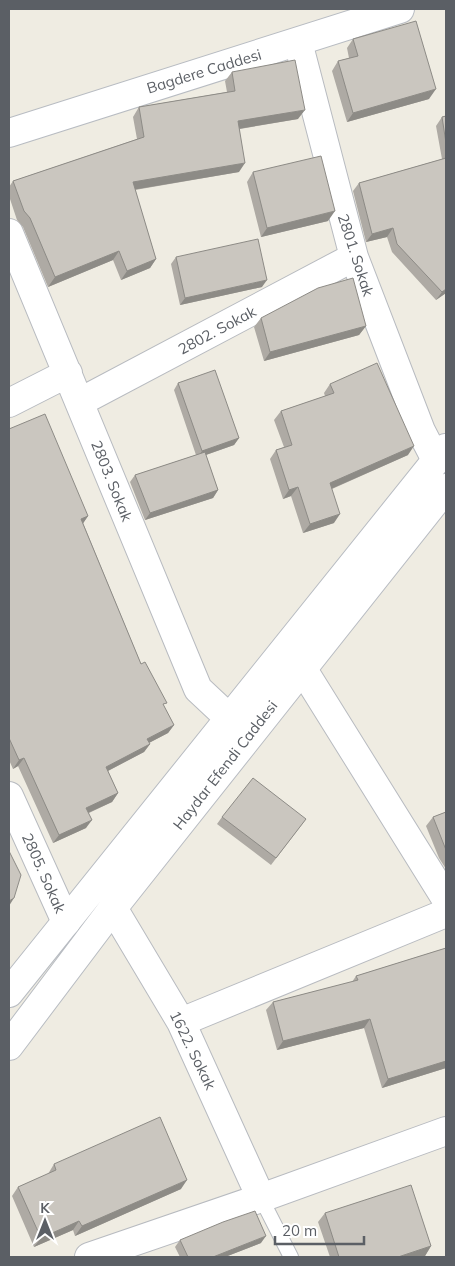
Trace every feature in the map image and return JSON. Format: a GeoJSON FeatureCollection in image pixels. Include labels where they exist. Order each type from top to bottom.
{"type":"FeatureCollection","features":[{"type":"Feature","properties":{"kind":"street","name":"Bagdere Caddesi"},"geometry":{"type":"LineString","coordinates":[[9,133],[394,10]]}},
{"type":"Feature","properties":{"kind":"street","name":"2801. Sokak"},"geometry":{"type":"LineString","coordinates":[[298,42],[354,257],[422,431],[441,454]]}},
{"type":"Feature","properties":{"kind":"street","name":"2803. Sokak"},"geometry":{"type":"LineString","coordinates":[[9,233],[198,689],[230,719]]}},
{"type":"Feature","properties":{"kind":"street","name":"2802. Sokak"},"geometry":{"type":"LineString","coordinates":[[80,402],[354,257]]}},
{"type":"Feature","properties":{"kind":"street"},"geometry":{"type":"LineString","coordinates":[[9,403],[68,373]]}},
{"type":"Feature","properties":{"kind":"street","name":"Haydar Efendi Caddesi"},"geometry":{"type":"LineString","coordinates":[[9,993],[441,454]]}},
{"type":"Feature","properties":{"kind":"street","name":"Haydar Efendi Caddesi"},"geometry":{"type":"LineString","coordinates":[[9,1046],[113,908],[446,488]]}},
{"type":"Feature","properties":{"kind":"street"},"geometry":{"type":"LineString","coordinates":[[302,668],[446,900]]}},
{"type":"Feature","properties":{"kind":"street","name":"2805. Sokak"},"geometry":{"type":"LineString","coordinates":[[9,796],[66,922]]}},
{"type":"Feature","properties":{"kind":"street","name":"1622. Sokak"},"geometry":{"type":"LineString","coordinates":[[113,908],[181,1022],[261,1198]]}},
{"type":"Feature","properties":{"kind":"street"},"geometry":{"type":"LineString","coordinates":[[181,1022],[446,914]]}},
{"type":"Feature","properties":{"kind":"street"},"geometry":{"type":"LineString","coordinates":[[89,1257],[261,1198],[446,1131]]}},
{"type":"Feature","properties":{"kind":"lane"},"geometry":{"type":"LineString","coordinates":[[261,1198],[291,1257]]}},
{"type":"Feature","properties":{"kind":"building"},"geometry":{"type":"Polygon","coordinates":[[[416,21],[436,89],[353,113],[338,61],[358,56],[353,39],[416,21]]]}},
{"type":"Feature","properties":{"kind":"building"},"geometry":{"type":"Polygon","coordinates":[[[295,60],[305,110],[238,121],[245,163],[133,182],[156,259],[127,271],[119,251],[55,277],[30,218],[24,211],[13,181],[144,137],[139,107],[235,91],[232,72],[295,60]]]}},
{"type":"Feature","properties":{"kind":"building"},"geometry":{"type":"Polygon","coordinates":[[[446,116],[446,143],[442,117],[446,116]]]}},
{"type":"Feature","properties":{"kind":"building"},"geometry":{"type":"Polygon","coordinates":[[[321,156],[335,211],[267,228],[253,172],[321,156]]]}},
{"type":"Feature","properties":{"kind":"building"},"geometry":{"type":"Polygon","coordinates":[[[446,158],[446,289],[442,292],[397,244],[393,228],[372,234],[359,183],[446,158]]]}},
{"type":"Feature","properties":{"kind":"building"},"geometry":{"type":"Polygon","coordinates":[[[258,239],[267,280],[185,298],[176,257],[258,239]]]}},
{"type":"Feature","properties":{"kind":"building"},"geometry":{"type":"Polygon","coordinates":[[[353,278],[366,326],[270,352],[261,318],[318,288],[353,278]]]}},
{"type":"Feature","properties":{"kind":"building"},"geometry":{"type":"Polygon","coordinates":[[[377,363],[414,446],[330,483],[340,514],[310,524],[298,487],[289,490],[276,450],[292,445],[281,411],[334,393],[330,384],[377,363]]]}},
{"type":"Feature","properties":{"kind":"building"},"geometry":{"type":"Polygon","coordinates":[[[215,370],[239,438],[202,451],[178,383],[215,370]]]}},
{"type":"Feature","properties":{"kind":"building"},"geometry":{"type":"Polygon","coordinates":[[[45,414],[88,516],[81,519],[141,664],[145,662],[167,703],[163,704],[174,725],[147,739],[150,744],[106,767],[118,793],[86,808],[92,820],[59,835],[24,758],[19,760],[9,738],[9,429],[45,414]]]}},
{"type":"Feature","properties":{"kind":"building"},"geometry":{"type":"Polygon","coordinates":[[[205,452],[218,490],[150,513],[135,475],[205,452]]]}},
{"type":"Feature","properties":{"kind":"building"},"geometry":{"type":"Polygon","coordinates":[[[253,778],[306,819],[276,858],[222,817],[253,778]]]}},
{"type":"Feature","properties":{"kind":"building"},"geometry":{"type":"Polygon","coordinates":[[[446,812],[446,850],[433,817],[446,812]]]}},
{"type":"Feature","properties":{"kind":"building"},"geometry":{"type":"Polygon","coordinates":[[[9,851],[21,875],[14,898],[9,901],[9,851]]]}},
{"type":"Feature","properties":{"kind":"building"},"geometry":{"type":"Polygon","coordinates":[[[446,948],[446,1061],[388,1079],[370,1019],[283,1041],[273,1002],[358,980],[356,976],[446,948]]]}},
{"type":"Feature","properties":{"kind":"building"},"geometry":{"type":"Polygon","coordinates":[[[160,1117],[187,1180],[82,1226],[79,1221],[41,1238],[18,1187],[56,1170],[54,1164],[160,1117]]]}},
{"type":"Feature","properties":{"kind":"building"},"geometry":{"type":"Polygon","coordinates":[[[411,1185],[431,1246],[398,1257],[339,1257],[325,1213],[411,1185]]]}},
{"type":"Feature","properties":{"kind":"building"},"geometry":{"type":"Polygon","coordinates":[[[255,1211],[266,1236],[213,1257],[188,1257],[180,1240],[255,1211]]]}}]}
